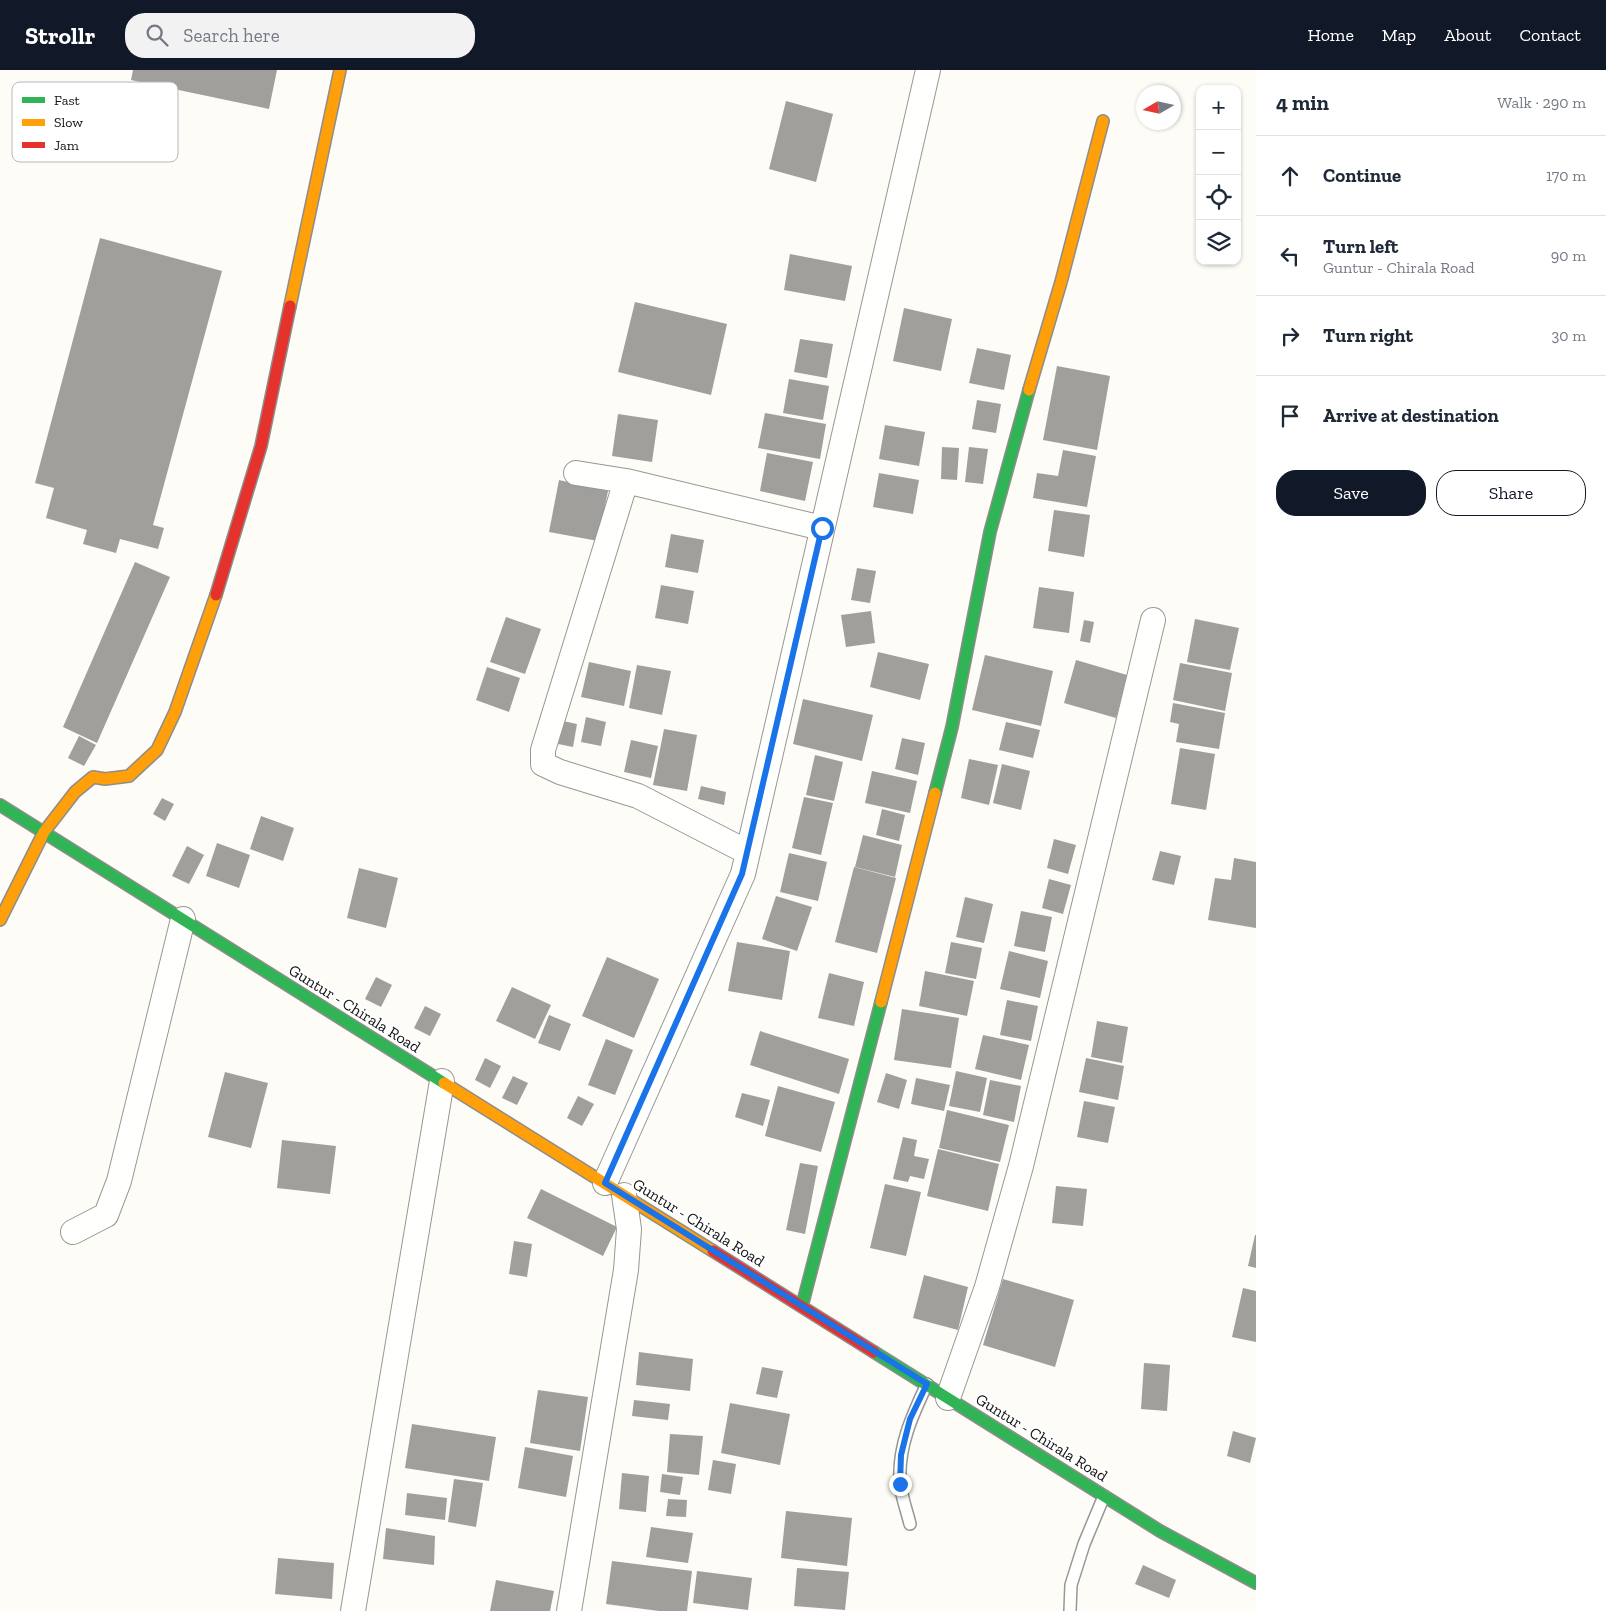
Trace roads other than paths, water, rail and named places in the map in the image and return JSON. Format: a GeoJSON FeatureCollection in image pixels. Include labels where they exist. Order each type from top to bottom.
{"type":"FeatureCollection","features":[{"type":"Feature","properties":{"kind":"street"},"geometry":{"type":"LineString","coordinates":[[0,920],[44,832],[75,792],[93,777],[105,779],[129,776],[157,750],[175,712],[218,591],[261,446],[340,70]]}},
{"type":"Feature","properties":{"kind":"street"},"geometry":{"type":"LineString","coordinates":[[570,1611],[626,1270],[629,1229],[615,1189],[742,874],[928,70]]}},
{"type":"Feature","properties":{"kind":"street"},"geometry":{"type":"LineString","coordinates":[[802,1306],[952,728],[990,532],[1016,432],[1061,282],[1103,121]]}},
{"type":"Feature","properties":{"kind":"street"},"geometry":{"type":"LineString","coordinates":[[576,473],[626,481],[822,528]]}},
{"type":"Feature","properties":{"kind":"street"},"geometry":{"type":"LineString","coordinates":[[626,481],[543,750],[543,764],[560,772],[638,796],[747,852]]}},
{"type":"Feature","properties":{"kind":"street"},"geometry":{"type":"LineString","coordinates":[[948,1398],[987,1287],[1021,1166],[1153,620]]}},
{"type":"Feature","properties":{"kind":"street","name":"Guntur - Chirala Road"},"geometry":{"type":"LineString","coordinates":[[0,804],[1160,1531],[1256,1583]]}},
{"type":"Feature","properties":{"kind":"street"},"geometry":{"type":"LineString","coordinates":[[73,1232],[106,1215],[119,1181],[183,919]]}},
{"type":"Feature","properties":{"kind":"street"},"geometry":{"type":"LineString","coordinates":[[353,1611],[442,1081]]}},
{"type":"Feature","properties":{"kind":"lane"},"geometry":{"type":"LineString","coordinates":[[910,1524],[900,1484],[901,1455],[910,1419],[927,1384]]}},
{"type":"Feature","properties":{"kind":"lane"},"geometry":{"type":"LineString","coordinates":[[1070,1611],[1071,1585],[1084,1544],[1104,1496]]}}]}
